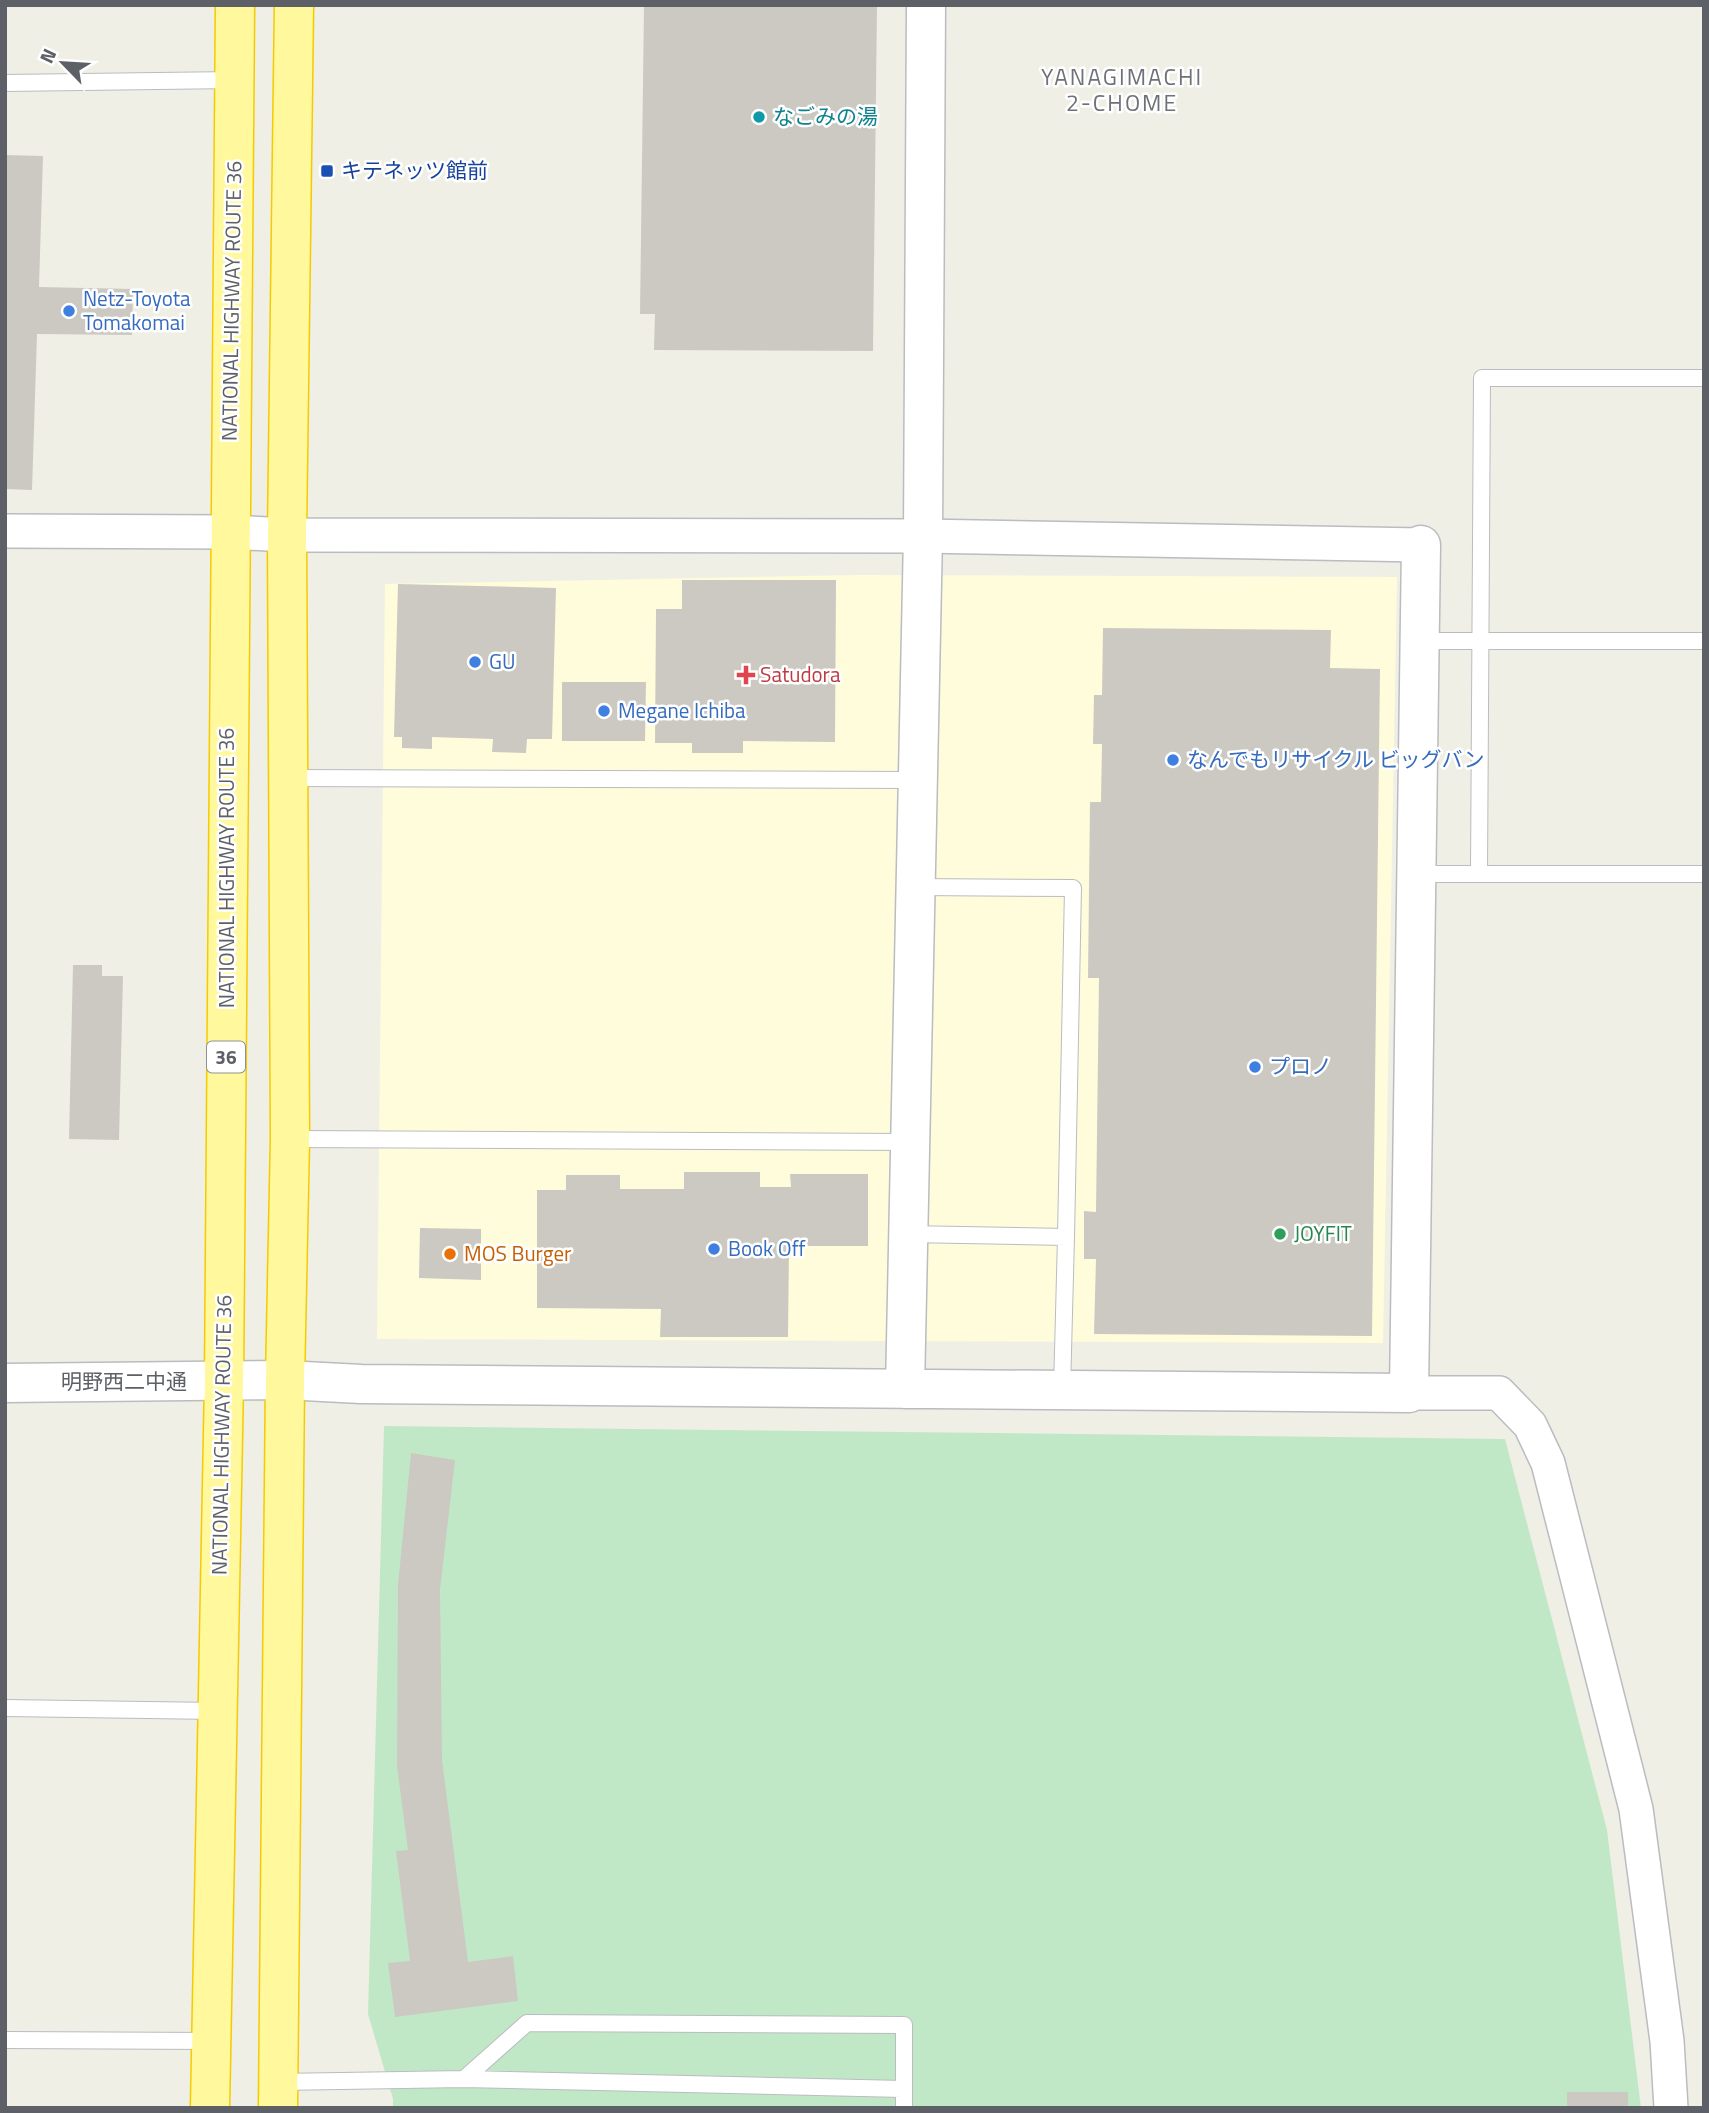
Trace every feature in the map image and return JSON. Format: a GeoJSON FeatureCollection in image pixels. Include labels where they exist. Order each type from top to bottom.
{"type":"FeatureCollection","features":[{"type":"Feature","properties":{"kind":"highway","name":"NATIONAL HIGHWAY ROUTE 36"},"geometry":{"type":"LineString","coordinates":[[210,2108],[224,1382],[235,5]]}},
{"type":"Feature","properties":{"kind":"highway"},"geometry":{"type":"LineString","coordinates":[[279,2095],[285,1380],[290,1139],[287,535],[294,5]]}},
{"type":"Feature","properties":{"kind":"street"},"geometry":{"type":"LineString","coordinates":[[905,1389],[923,536],[926,5]]}},
{"type":"Feature","properties":{"kind":"street"},"geometry":{"type":"LineString","coordinates":[[5,531],[230,532],[287,535],[923,536],[1421,545],[1409,1393],[1499,1393],[1530,1425],[1548,1463],[1636,1809],[1667,2041],[1671,2108]]}},
{"type":"Feature","properties":{"kind":"street","name":"明野西二中通"},"geometry":{"type":"LineString","coordinates":[[5,1383],[285,1380],[361,1384],[1409,1393]]}},
{"type":"Feature","properties":{"kind":"lane"},"geometry":{"type":"LineString","coordinates":[[5,83],[234,80]]}},
{"type":"Feature","properties":{"kind":"lane"},"geometry":{"type":"LineString","coordinates":[[1479,874],[1482,378],[1704,378]]}},
{"type":"Feature","properties":{"kind":"lane"},"geometry":{"type":"LineString","coordinates":[[1420,641],[1704,640]]}},
{"type":"Feature","properties":{"kind":"lane"},"geometry":{"type":"LineString","coordinates":[[288,778],[918,780]]}},
{"type":"Feature","properties":{"kind":"lane"},"geometry":{"type":"LineString","coordinates":[[1417,874],[1704,874]]}},
{"type":"Feature","properties":{"kind":"lane"},"geometry":{"type":"LineString","coordinates":[[916,887],[1073,888],[1062,1390]]}},
{"type":"Feature","properties":{"kind":"lane"},"geometry":{"type":"LineString","coordinates":[[290,1139],[911,1142]]}},
{"type":"Feature","properties":{"kind":"lane"},"geometry":{"type":"LineString","coordinates":[[907,1234],[1066,1237]]}},
{"type":"Feature","properties":{"kind":"lane"},"geometry":{"type":"LineString","coordinates":[[5,1708],[218,1711]]}},
{"type":"Feature","properties":{"kind":"lane"},"geometry":{"type":"LineString","coordinates":[[464,2079],[527,2024],[904,2025],[904,2108]]}},
{"type":"Feature","properties":{"kind":"lane"},"geometry":{"type":"LineString","coordinates":[[5,2040],[212,2041]]}},
{"type":"Feature","properties":{"kind":"lane"},"geometry":{"type":"LineString","coordinates":[[279,2095],[464,2079],[904,2089]]}},
{"type":"Feature","properties":{"kind":"shaded area"},"geometry":{"type":"Polygon","coordinates":[[[859,575],[1397,577],[1383,1343],[377,1339],[385,584],[859,575]]]}},
{"type":"Feature","properties":{"kind":"green space"},"geometry":{"type":"Polygon","coordinates":[[[384,1426],[1505,1439],[1607,1830],[1641,2108],[393,2108],[393,2099],[368,2014],[384,1426]]]}},
{"type":"Feature","properties":{"kind":"building","name":"なごみの湯"},"geometry":{"type":"Polygon","coordinates":[[[644,5],[877,5],[873,351],[654,350],[655,314],[640,314],[644,5]]]}},
{"type":"Feature","properties":{"kind":"building","name":"Netz-Toyota Tomakomai"},"geometry":{"type":"Polygon","coordinates":[[[5,155],[43,156],[39,287],[133,289],[132,335],[37,334],[32,490],[5,489],[5,155]]]}},
{"type":"Feature","properties":{"kind":"building","name":"Satudora"},"geometry":{"type":"Polygon","coordinates":[[[682,580],[836,580],[835,742],[743,741],[743,753],[692,753],[692,743],[655,743],[656,609],[682,609],[682,580]]]}},
{"type":"Feature","properties":{"kind":"building","name":"GU"},"geometry":{"type":"Polygon","coordinates":[[[398,584],[556,588],[552,739],[527,739],[526,753],[492,752],[493,739],[432,737],[432,749],[402,748],[402,737],[394,737],[398,584]]]}},
{"type":"Feature","properties":{"kind":"building"},"geometry":{"type":"Polygon","coordinates":[[[1103,628],[1331,630],[1330,668],[1380,669],[1372,1336],[1094,1334],[1096,1259],[1084,1259],[1084,1211],[1096,1212],[1099,978],[1088,978],[1090,802],[1101,802],[1102,744],[1093,744],[1094,695],[1102,695],[1103,628]]]}},
{"type":"Feature","properties":{"kind":"building","name":"Megane Ichiba"},"geometry":{"type":"Polygon","coordinates":[[[562,682],[646,682],[645,741],[562,741],[562,682]]]}},
{"type":"Feature","properties":{"kind":"building"},"geometry":{"type":"Polygon","coordinates":[[[73,965],[102,965],[102,976],[123,976],[119,1140],[69,1139],[73,965]]]}},
{"type":"Feature","properties":{"kind":"building"},"geometry":{"type":"Polygon","coordinates":[[[684,1172],[760,1172],[760,1187],[791,1187],[790,1174],[868,1174],[868,1246],[789,1246],[788,1337],[660,1337],[661,1309],[537,1308],[537,1190],[566,1190],[566,1175],[620,1175],[620,1189],[684,1189],[684,1172]]]}},
{"type":"Feature","properties":{"kind":"building","name":"MOS Burger"},"geometry":{"type":"Polygon","coordinates":[[[420,1228],[481,1229],[481,1280],[419,1278],[420,1228]]]}},
{"type":"Feature","properties":{"kind":"building"},"geometry":{"type":"Polygon","coordinates":[[[411,1453],[455,1460],[440,1590],[442,1760],[468,1962],[513,1956],[518,2001],[395,2017],[388,1963],[410,1961],[396,1851],[408,1850],[397,1766],[398,1585],[411,1453]]]}},
{"type":"Feature","properties":{"kind":"building"},"geometry":{"type":"Polygon","coordinates":[[[1567,2092],[1628,2092],[1628,2108],[1567,2108],[1567,2092]]]}},
{"type":"Feature","properties":{"kind":"place","name":"なごみの湯"},"geometry":{"type":"Point","coordinates":[759,117]}},
{"type":"Feature","properties":{"kind":"place","name":"キテネッツ館前"},"geometry":{"type":"Point","coordinates":[327,171]}},
{"type":"Feature","properties":{"kind":"place","name":"Netz-Toyota Tomakomai"},"geometry":{"type":"Point","coordinates":[69,311]}},
{"type":"Feature","properties":{"kind":"place","name":"GU"},"geometry":{"type":"Point","coordinates":[475,662]}},
{"type":"Feature","properties":{"kind":"place","name":"Satudora"},"geometry":{"type":"Point","coordinates":[746,675]}},
{"type":"Feature","properties":{"kind":"place","name":"Megane Ichiba"},"geometry":{"type":"Point","coordinates":[604,711]}},
{"type":"Feature","properties":{"kind":"place","name":"なんでもリサイクル ビッグバン"},"geometry":{"type":"Point","coordinates":[1173,760]}},
{"type":"Feature","properties":{"kind":"place","name":"プロノ"},"geometry":{"type":"Point","coordinates":[1255,1067]}},
{"type":"Feature","properties":{"kind":"place","name":"JOYFIT"},"geometry":{"type":"Point","coordinates":[1280,1234]}},
{"type":"Feature","properties":{"kind":"place","name":"Book Off"},"geometry":{"type":"Point","coordinates":[714,1249]}},
{"type":"Feature","properties":{"kind":"place","name":"MOS Burger"},"geometry":{"type":"Point","coordinates":[450,1254]}},
{"type":"Feature","properties":{"kind":"district","name":"YANAGIMACHI 2-CHOME"},"geometry":{"type":"Point","coordinates":[1122,90]}}]}
